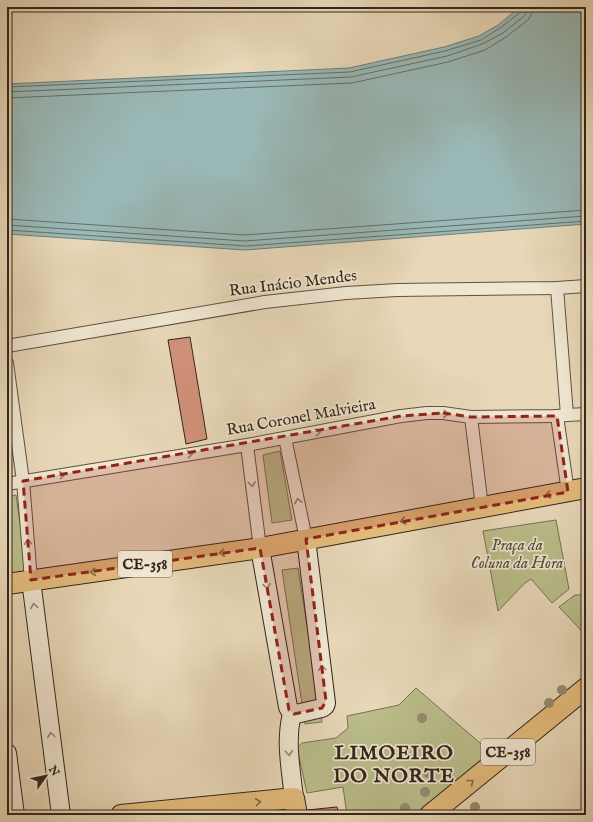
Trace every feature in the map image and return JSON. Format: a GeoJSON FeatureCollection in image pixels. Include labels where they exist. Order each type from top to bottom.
{"type":"FeatureCollection","features":[{"type":"Feature","properties":{"kind":"main road","name":"CE-358"},"geometry":{"type":"LineString","coordinates":[[7,584],[260,548],[577,490]]}},
{"type":"Feature","properties":{"kind":"main road","name":"CE-358"},"geometry":{"type":"LineString","coordinates":[[430,815],[586,688]]}},
{"type":"Feature","properties":{"kind":"main road"},"geometry":{"type":"LineString","coordinates":[[121,815],[296,806]]}},
{"type":"Feature","properties":{"kind":"street","name":"Rua Inácio Mendes"},"geometry":{"type":"LineString","coordinates":[[7,346],[265,302],[346,293],[397,290],[557,288],[586,286]]}},
{"type":"Feature","properties":{"kind":"street"},"geometry":{"type":"LineString","coordinates":[[557,288],[562,415],[577,490]]}},
{"type":"Feature","properties":{"kind":"street"},"geometry":{"type":"LineString","coordinates":[[7,363],[23,481],[30,580],[62,815]]}},
{"type":"Feature","properties":{"kind":"street","name":"Rua Coronel Malvieira"},"geometry":{"type":"LineString","coordinates":[[7,484],[247,445],[427,413],[443,413],[471,417],[586,414]]}},
{"type":"Feature","properties":{"kind":"street"},"geometry":{"type":"LineString","coordinates":[[471,417],[482,507]]}},
{"type":"Feature","properties":{"kind":"street"},"geometry":{"type":"LineString","coordinates":[[286,438],[306,539],[326,703],[322,708],[292,714]]}},
{"type":"Feature","properties":{"kind":"street"},"geometry":{"type":"LineString","coordinates":[[247,445],[260,548],[288,707],[292,714],[288,737],[296,806]]}},
{"type":"Feature","properties":{"kind":"street"},"geometry":{"type":"LineString","coordinates":[[7,753],[15,815]]}},
{"type":"Feature","properties":{"kind":"highlighted area"},"geometry":{"type":"Polygon","coordinates":[[[443,413],[471,417],[557,416],[568,492],[306,539],[326,701],[322,708],[294,714],[289,710],[260,548],[31,580],[23,481],[401,416],[443,413]]]}},
{"type":"Feature","properties":{"kind":"green space"},"geometry":{"type":"Polygon","coordinates":[[[280,451],[292,520],[272,523],[263,455],[280,451]]]}},
{"type":"Feature","properties":{"kind":"green space"},"geometry":{"type":"Polygon","coordinates":[[[16,495],[27,574],[7,576],[7,497],[16,495]]]}},
{"type":"Feature","properties":{"kind":"green space","name":"Praça da Coluna da Hora"},"geometry":{"type":"Polygon","coordinates":[[[556,520],[569,589],[552,603],[531,579],[525,583],[498,611],[483,531],[556,520]]]}},
{"type":"Feature","properties":{"kind":"green space"},"geometry":{"type":"Polygon","coordinates":[[[298,568],[322,722],[305,724],[282,570],[298,568]]]}},
{"type":"Feature","properties":{"kind":"green space"},"geometry":{"type":"Polygon","coordinates":[[[575,595],[586,595],[586,638],[579,628],[559,607],[575,595]]]}},
{"type":"Feature","properties":{"kind":"green space"},"geometry":{"type":"Polygon","coordinates":[[[416,688],[494,755],[424,815],[347,815],[343,787],[307,793],[297,748],[302,743],[336,738],[348,728],[347,716],[399,705],[416,688]]]}},
{"type":"Feature","properties":{"kind":"water"},"geometry":{"type":"Polygon","coordinates":[[[520,7],[586,7],[586,224],[245,250],[7,234],[7,84],[349,68],[444,47],[479,36],[498,25],[520,7]]]}},
{"type":"Feature","properties":{"kind":"building"},"geometry":{"type":"Polygon","coordinates":[[[190,337],[207,439],[186,444],[168,340],[190,337]]]}},
{"type":"Feature","properties":{"kind":"building"},"geometry":{"type":"Polygon","coordinates":[[[7,450],[11,473],[7,474],[7,450]]]}},
{"type":"Feature","properties":{"kind":"building"},"geometry":{"type":"Polygon","coordinates":[[[337,807],[339,815],[308,815],[307,810],[337,807]]]}},
{"type":"Feature","properties":{"kind":"district","name":"LIMOEIRO DO NORTE"},"geometry":{"type":"Point","coordinates":[394,764]}}]}
